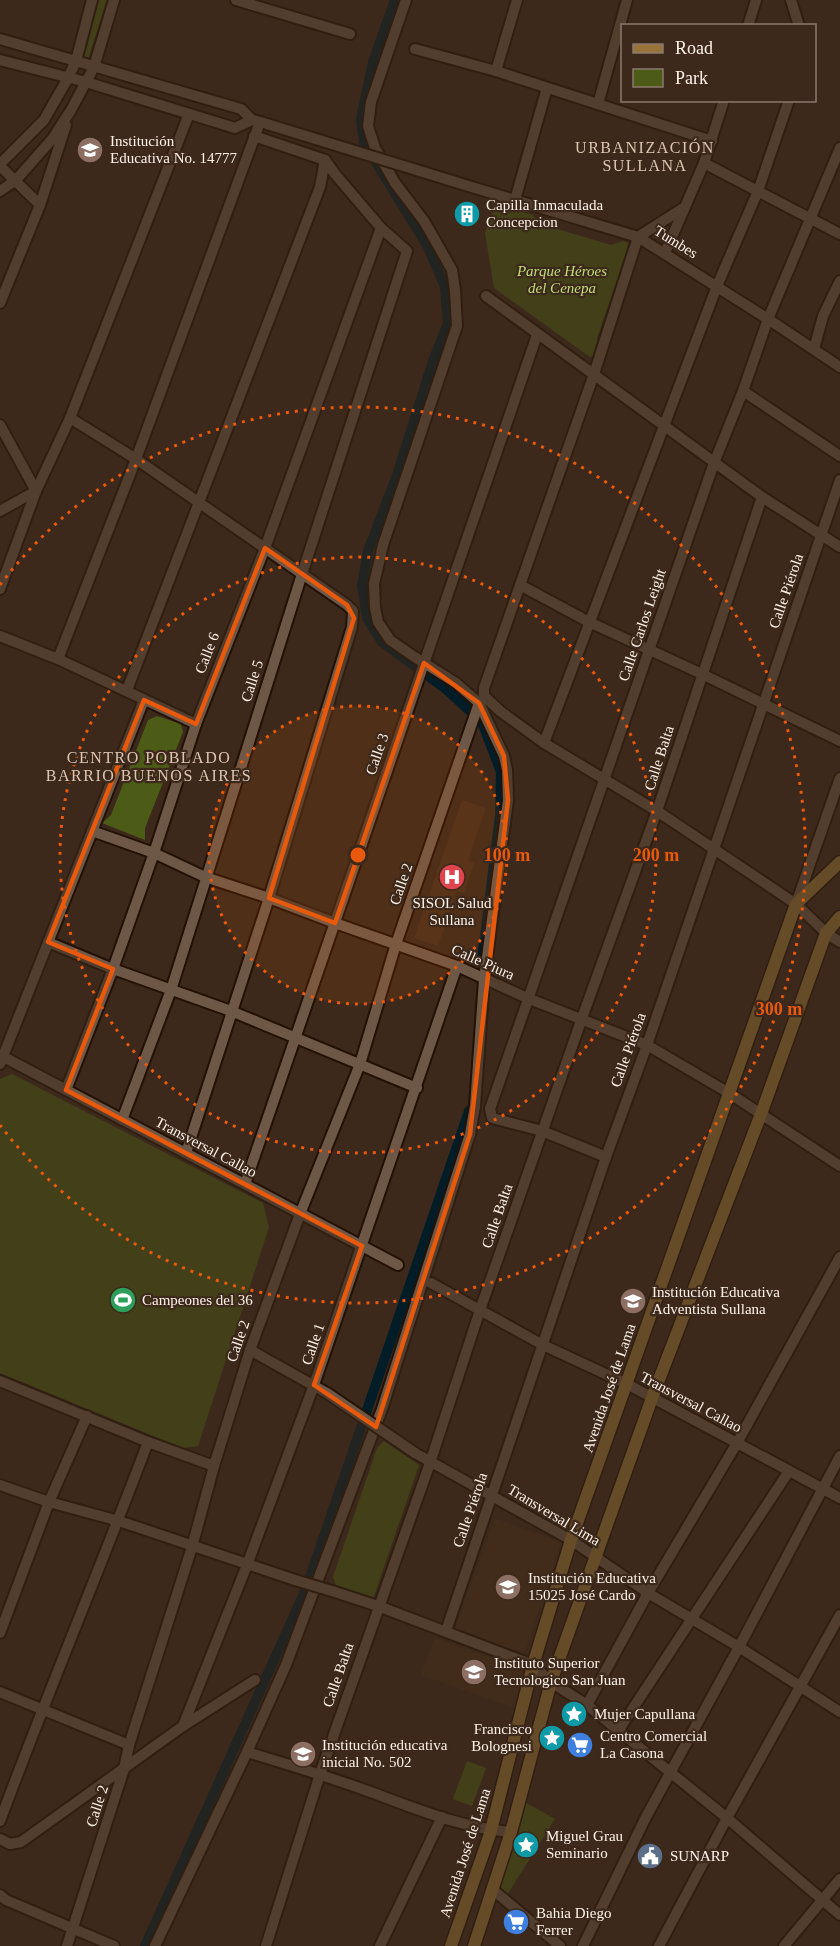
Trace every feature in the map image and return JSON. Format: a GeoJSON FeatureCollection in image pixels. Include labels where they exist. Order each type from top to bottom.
{"type":"FeatureCollection","features":[{"type":"Feature","properties":{"kind":"main road","name":"Avenida José de Lama"},"geometry":{"type":"LineString","coordinates":[[451,1946],[491,1830],[533,1665],[571,1540],[796,904],[840,862]]}},
{"type":"Feature","properties":{"kind":"main road"},"geometry":{"type":"LineString","coordinates":[[474,1946],[511,1832],[551,1682],[652,1398],[761,1114],[826,933],[840,917]]}},
{"type":"Feature","properties":{"kind":"street"},"geometry":{"type":"LineString","coordinates":[[40,205],[0,165],[44,120],[68,78],[76,61],[92,0]]}},
{"type":"Feature","properties":{"kind":"street"},"geometry":{"type":"LineString","coordinates":[[0,191],[16,180],[53,138],[71,110],[94,67],[114,0]]}},
{"type":"Feature","properties":{"kind":"street"},"geometry":{"type":"LineString","coordinates":[[236,0],[350,34]]}},
{"type":"Feature","properties":{"kind":"street"},"geometry":{"type":"LineString","coordinates":[[155,1946],[286,1665],[382,1410],[470,1134],[475,1106],[484,980],[508,800],[507,770],[504,756],[479,703],[456,683],[390,639],[378,622],[374,584],[383,545],[457,326],[452,270],[424,221],[395,183],[375,148],[368,126],[371,102],[406,0]]}},
{"type":"Feature","properties":{"kind":"street"},"geometry":{"type":"LineString","coordinates":[[496,71],[517,0]]}},
{"type":"Feature","properties":{"kind":"street"},"geometry":{"type":"LineString","coordinates":[[598,104],[627,0]]}},
{"type":"Feature","properties":{"kind":"street"},"geometry":{"type":"LineString","coordinates":[[749,24],[756,0]]}},
{"type":"Feature","properties":{"kind":"street"},"geometry":{"type":"LineString","coordinates":[[791,0],[798,24]]}},
{"type":"Feature","properties":{"kind":"street"},"geometry":{"type":"LineString","coordinates":[[0,39],[241,109],[260,122]]}},
{"type":"Feature","properties":{"kind":"street"},"geometry":{"type":"LineString","coordinates":[[415,49],[496,71],[712,141]]}},
{"type":"Feature","properties":{"kind":"street"},"geometry":{"type":"LineString","coordinates":[[0,60],[86,82],[235,128],[260,122]]}},
{"type":"Feature","properties":{"kind":"street"},"geometry":{"type":"LineString","coordinates":[[515,200],[547,88]]}},
{"type":"Feature","properties":{"kind":"street"},"geometry":{"type":"LineString","coordinates":[[664,253],[704,163],[723,102]]}},
{"type":"Feature","properties":{"kind":"street"},"geometry":{"type":"LineString","coordinates":[[544,743],[717,286],[758,191],[788,102]]}},
{"type":"Feature","properties":{"kind":"street"},"geometry":{"type":"LineString","coordinates":[[0,303],[40,205],[71,110]]}},
{"type":"Feature","properties":{"kind":"street"},"geometry":{"type":"LineString","coordinates":[[0,589],[36,492],[70,418],[189,114]]}},
{"type":"Feature","properties":{"kind":"street"},"geometry":{"type":"LineString","coordinates":[[58,659],[136,459],[260,122]]}},
{"type":"Feature","properties":{"kind":"street","name":"Tumbes"},"geometry":{"type":"LineString","coordinates":[[260,122],[638,237],[840,367]]}},
{"type":"Feature","properties":{"kind":"street"},"geometry":{"type":"LineString","coordinates":[[254,136],[325,160],[381,228]]}},
{"type":"Feature","properties":{"kind":"street","name":"Calle Carlos Leight"},"geometry":{"type":"LineString","coordinates":[[542,1131],[492,1118],[490,1109],[527,998],[606,780],[714,463],[743,391],[768,319],[840,148]]}},
{"type":"Feature","properties":{"kind":"street"},"geometry":{"type":"LineString","coordinates":[[128,690],[320,187],[325,160]]}},
{"type":"Feature","properties":{"kind":"street"},"geometry":{"type":"LineString","coordinates":[[704,163],[840,234]]}},
{"type":"Feature","properties":{"kind":"street"},"geometry":{"type":"LineString","coordinates":[[685,207],[638,237],[594,374],[484,688],[484,696],[544,743],[657,811],[796,904],[826,933],[840,942]]}},
{"type":"Feature","properties":{"kind":"street","name":"Calle 5"},"geometry":{"type":"LineString","coordinates":[[122,1120],[171,990],[205,877],[407,251],[381,228]]}},
{"type":"Feature","properties":{"kind":"street","name":"Calle 6"},"geometry":{"type":"LineString","coordinates":[[66,1090],[113,969],[196,724],[265,548],[381,228]]}},
{"type":"Feature","properties":{"kind":"street"},"geometry":{"type":"LineString","coordinates":[[814,349],[823,316],[840,281]]}},
{"type":"Feature","properties":{"kind":"street"},"geometry":{"type":"LineString","coordinates":[[486,296],[714,463],[840,547]]}},
{"type":"Feature","properties":{"kind":"street","name":"Calle 3"},"geometry":{"type":"LineString","coordinates":[[245,1184],[537,335]]}},
{"type":"Feature","properties":{"kind":"street"},"geometry":{"type":"LineString","coordinates":[[743,391],[840,456]]}},
{"type":"Feature","properties":{"kind":"street"},"geometry":{"type":"LineString","coordinates":[[70,418],[136,459],[353,611],[352,627],[269,898],[186,1154]]}},
{"type":"Feature","properties":{"kind":"street"},"geometry":{"type":"LineString","coordinates":[[0,425],[36,492]]}},
{"type":"Feature","properties":{"kind":"street","name":"Calle Piérola"},"geometry":{"type":"LineString","coordinates":[[446,1631],[606,1157],[647,1045],[840,480]]}},
{"type":"Feature","properties":{"kind":"street"},"geometry":{"type":"LineString","coordinates":[[0,511],[36,492]]}},
{"type":"Feature","properties":{"kind":"street","name":"Calle Balta"},"geometry":{"type":"LineString","coordinates":[[266,1946],[320,1774],[430,1463],[542,1131],[657,811],[762,497]]}},
{"type":"Feature","properties":{"kind":"street"},"geometry":{"type":"LineString","coordinates":[[520,585],[589,622],[840,741]]}},
{"type":"Feature","properties":{"kind":"street"},"geometry":{"type":"LineString","coordinates":[[0,636],[128,690],[196,724]]}},
{"type":"Feature","properties":{"kind":"street"},"geometry":{"type":"LineString","coordinates":[[1,1058],[144,700]]}},
{"type":"Feature","properties":{"kind":"street","name":"Calle 2"},"geometry":{"type":"LineString","coordinates":[[67,1946],[124,1769],[129,1745],[192,1546],[250,1350],[300,1214],[360,1064],[396,944],[479,703]]}},
{"type":"Feature","properties":{"kind":"street"},"geometry":{"type":"LineString","coordinates":[[796,904],[840,778]]}},
{"type":"Feature","properties":{"kind":"street","name":"Calle Piura"},"geometry":{"type":"LineString","coordinates":[[92,831],[154,853],[205,877],[457,966],[527,998],[647,1045],[729,1093],[840,1166]]}},
{"type":"Feature","properties":{"kind":"street"},"geometry":{"type":"LineString","coordinates":[[48,942],[113,969],[231,1011],[417,1088]]}},
{"type":"Feature","properties":{"kind":"street","name":"Calle 1"},"geometry":{"type":"LineString","coordinates":[[183,1726],[247,1565],[314,1385],[457,966]]}},
{"type":"Feature","properties":{"kind":"street","name":"Transversal Callao"},"geometry":{"type":"LineString","coordinates":[[1,1058],[398,1265]]}},
{"type":"Feature","properties":{"kind":"street"},"geometry":{"type":"LineString","coordinates":[[542,1131],[606,1157]]}},
{"type":"Feature","properties":{"kind":"street"},"geometry":{"type":"LineString","coordinates":[[587,1705],[648,1593],[736,1443],[840,1257]]}},
{"type":"Feature","properties":{"kind":"street","name":"Transversal Callao"},"geometry":{"type":"LineString","coordinates":[[431,1283],[543,1345],[627,1384],[840,1498]]}},
{"type":"Feature","properties":{"kind":"street","name":"Transversal Lima"},"geometry":{"type":"LineString","coordinates":[[250,1350],[327,1393],[430,1463],[571,1540],[648,1593],[693,1618],[840,1712]]}},
{"type":"Feature","properties":{"kind":"street"},"geometry":{"type":"LineString","coordinates":[[0,1382],[214,1466]]}},
{"type":"Feature","properties":{"kind":"street"},"geometry":{"type":"LineString","coordinates":[[0,1633],[49,1502],[87,1416]]}},
{"type":"Feature","properties":{"kind":"street"},"geometry":{"type":"LineString","coordinates":[[0,1821],[42,1708],[119,1521],[148,1442]]}},
{"type":"Feature","properties":{"kind":"street"},"geometry":{"type":"LineString","coordinates":[[583,1946],[669,1773],[840,1456]]}},
{"type":"Feature","properties":{"kind":"street"},"geometry":{"type":"LineString","coordinates":[[618,1731],[789,1472]]}},
{"type":"Feature","properties":{"kind":"street"},"geometry":{"type":"LineString","coordinates":[[0,1485],[49,1502],[119,1521],[247,1565],[378,1606],[533,1665],[551,1682],[587,1705],[727,1818],[840,1916]]}},
{"type":"Feature","properties":{"kind":"street"},"geometry":{"type":"LineString","coordinates":[[659,1946],[840,1615]]}},
{"type":"Feature","properties":{"kind":"street"},"geometry":{"type":"LineString","coordinates":[[0,1839],[10,1844],[21,1842],[183,1726],[255,1680]]}},
{"type":"Feature","properties":{"kind":"street"},"geometry":{"type":"LineString","coordinates":[[0,1692],[129,1745]]}},
{"type":"Feature","properties":{"kind":"street"},"geometry":{"type":"LineString","coordinates":[[247,1752],[320,1774],[442,1817],[491,1830],[511,1832]]}},
{"type":"Feature","properties":{"kind":"street"},"geometry":{"type":"LineString","coordinates":[[380,1946],[442,1817]]}},
{"type":"Feature","properties":{"kind":"street"},"geometry":{"type":"LineString","coordinates":[[784,1946],[840,1879]]}},
{"type":"Feature","properties":{"kind":"street"},"geometry":{"type":"LineString","coordinates":[[492,1889],[560,1946]]}},
{"type":"Feature","properties":{"kind":"street"},"geometry":{"type":"LineString","coordinates":[[0,1895],[6,1900],[114,1946]]}},
{"type":"Feature","properties":{"kind":"highlighted area"},"geometry":{"type":"Polygon","coordinates":[[[265,548],[347,605],[354,618],[269,898],[335,923],[424,663],[479,703],[504,756],[508,800],[470,1134],[376,1427],[314,1385],[362,1246],[66,1090],[113,969],[48,942],[144,700],[196,724],[265,548]]]}},
{"type":"Feature","properties":{"kind":"shaded area","name":"SISOL Salud Sullana"},"geometry":{"type":"Polygon","coordinates":[[[462,800],[486,808],[468,860],[474,863],[464,893],[457,891],[438,946],[414,938],[462,800]]]}},
{"type":"Feature","properties":{"kind":"shaded area","name":"Institución Educativa 15025 José Cardo"},"geometry":{"type":"Polygon","coordinates":[[[495,1518],[561,1543],[525,1653],[454,1630],[495,1518]]]}},
{"type":"Feature","properties":{"kind":"shaded area","name":"Instituto Superior Tecnologico San Juan"},"geometry":{"type":"Polygon","coordinates":[[[435,1637],[526,1669],[515,1708],[421,1675],[435,1637]]]}},
{"type":"Feature","properties":{"kind":"green space"},"geometry":{"type":"Polygon","coordinates":[[[95,0],[107,0],[88,59],[81,59],[95,0]]]}},
{"type":"Feature","properties":{"kind":"green space","name":"Parque Héroes del Cenepa"},"geometry":{"type":"Polygon","coordinates":[[[496,204],[533,215],[537,223],[611,245],[623,241],[631,244],[629,262],[622,265],[597,338],[600,346],[597,354],[590,357],[494,288],[485,233],[496,204]]]}},
{"type":"Feature","properties":{"kind":"green space"},"geometry":{"type":"Polygon","coordinates":[[[157,716],[181,724],[183,732],[145,828],[145,840],[102,823],[111,815],[148,720],[157,716]]]}},
{"type":"Feature","properties":{"kind":"green space","name":"Campeones del 36"},"geometry":{"type":"Polygon","coordinates":[[[12,1074],[263,1203],[269,1227],[198,1446],[183,1448],[0,1373],[0,1079],[12,1074]]]}},
{"type":"Feature","properties":{"kind":"green space"},"geometry":{"type":"Polygon","coordinates":[[[384,1441],[419,1465],[373,1599],[337,1587],[333,1577],[377,1448],[384,1441]]]}},
{"type":"Feature","properties":{"kind":"green space"},"geometry":{"type":"Polygon","coordinates":[[[467,1761],[486,1768],[472,1806],[453,1799],[467,1761]]]}},
{"type":"Feature","properties":{"kind":"green space"},"geometry":{"type":"Polygon","coordinates":[[[525,1802],[555,1819],[505,1898],[492,1889],[525,1802]]]}},
{"type":"Feature","properties":{"kind":"waterway"},"geometry":{"type":"LineString","coordinates":[[395,0],[373,62],[361,119],[364,143],[428,247],[445,287],[448,323],[433,361],[397,475],[368,551],[362,585],[367,618],[382,642],[446,689],[482,722],[501,772],[500,815],[482,960]]}},
{"type":"Feature","properties":{"kind":"waterway"},"geometry":{"type":"LineString","coordinates":[[145,1946],[306,1589],[469,1111]]}},
{"type":"Feature","properties":{"kind":"place","name":"Institución Educativa No. 14777"},"geometry":{"type":"Point","coordinates":[90,150]}},
{"type":"Feature","properties":{"kind":"place","name":"Capilla Inmaculada Concepcion"},"geometry":{"type":"Point","coordinates":[467,214]}},
{"type":"Feature","properties":{"kind":"place","name":"SISOL Salud Sullana"},"geometry":{"type":"Point","coordinates":[452,877]}},
{"type":"Feature","properties":{"kind":"place","name":"Campeones del 36"},"geometry":{"type":"Point","coordinates":[123,1300]}},
{"type":"Feature","properties":{"kind":"place","name":"Institución Educativa Adventista Sullana"},"geometry":{"type":"Point","coordinates":[633,1301]}},
{"type":"Feature","properties":{"kind":"place","name":"Institución Educativa 15025 José Cardo"},"geometry":{"type":"Point","coordinates":[508,1587]}},
{"type":"Feature","properties":{"kind":"place","name":"Instituto Superior Tecnologico San Juan"},"geometry":{"type":"Point","coordinates":[474,1672]}},
{"type":"Feature","properties":{"kind":"place","name":"Mujer Capullana"},"geometry":{"type":"Point","coordinates":[574,1714]}},
{"type":"Feature","properties":{"kind":"place","name":"Francisco Bolognesi"},"geometry":{"type":"Point","coordinates":[552,1738]}},
{"type":"Feature","properties":{"kind":"place","name":"Centro Comercial La Casona"},"geometry":{"type":"Point","coordinates":[580,1745]}},
{"type":"Feature","properties":{"kind":"place","name":"Institución educativa inicial No. 502"},"geometry":{"type":"Point","coordinates":[303,1754]}},
{"type":"Feature","properties":{"kind":"place","name":"Miguel Grau Seminario"},"geometry":{"type":"Point","coordinates":[526,1845]}},
{"type":"Feature","properties":{"kind":"place","name":"SUNARP"},"geometry":{"type":"Point","coordinates":[650,1856]}},
{"type":"Feature","properties":{"kind":"place","name":"Bahia Diego Ferrer"},"geometry":{"type":"Point","coordinates":[516,1922]}},
{"type":"Feature","properties":{"kind":"district","name":"URBANIZACIÓN SULLANA"},"geometry":{"type":"Point","coordinates":[645,156]}},
{"type":"Feature","properties":{"kind":"district","name":"CENTRO POBLADO BARRIO BUENOS AIRES"},"geometry":{"type":"Point","coordinates":[149,766]}}]}
